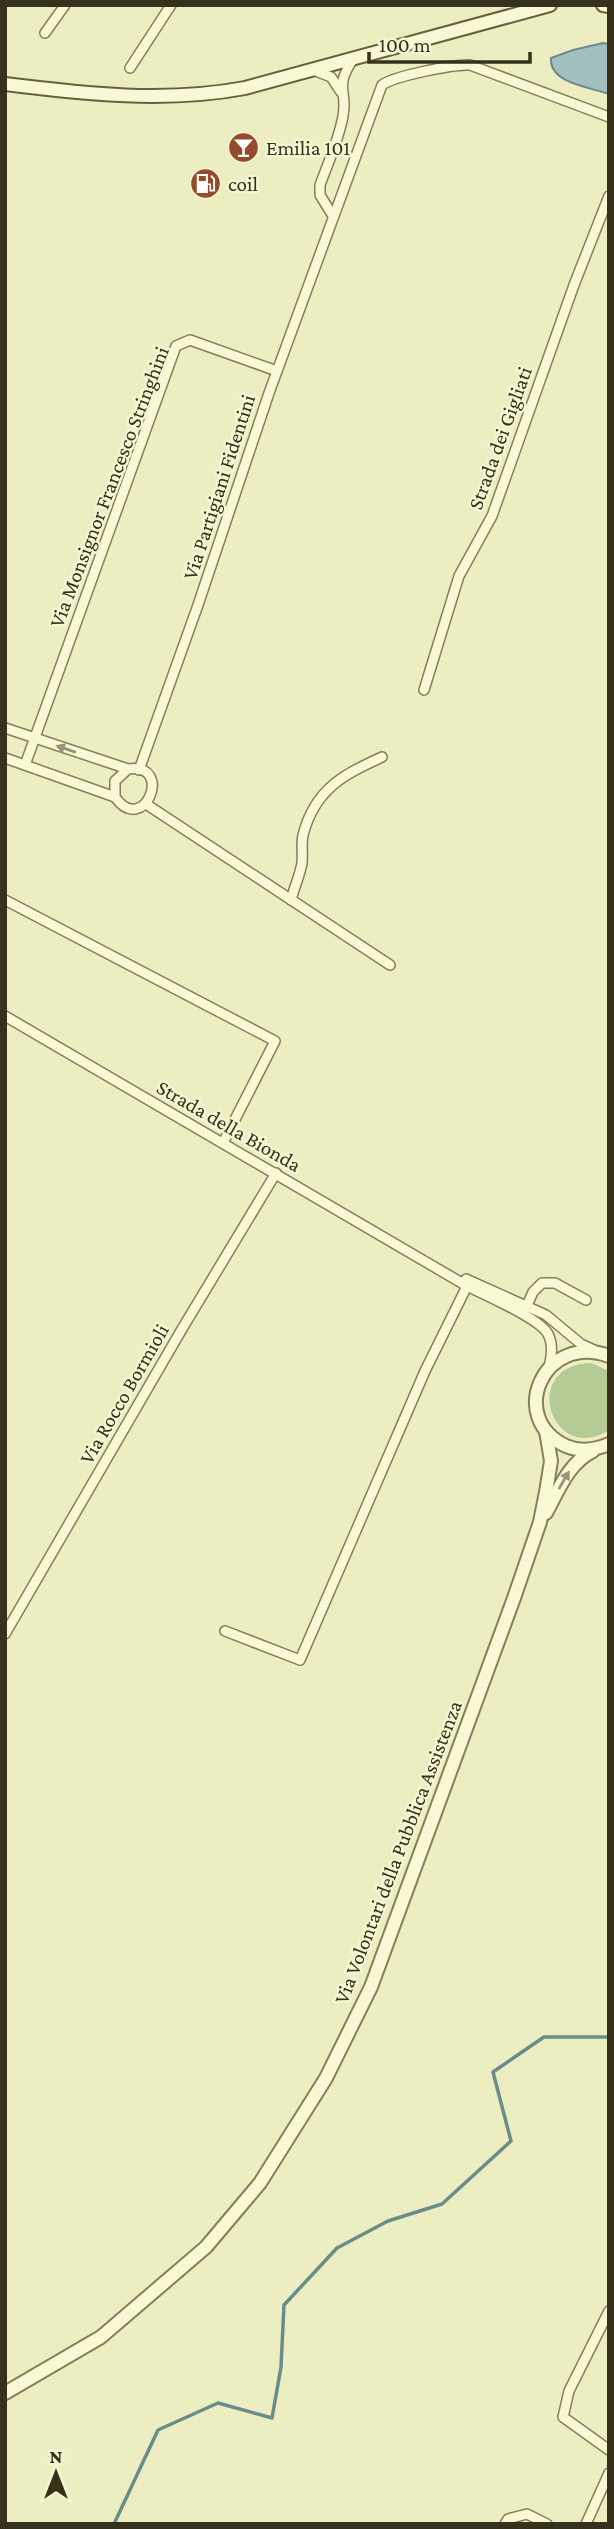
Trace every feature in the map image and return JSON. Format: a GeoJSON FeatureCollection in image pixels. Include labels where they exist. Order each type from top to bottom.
{"type":"FeatureCollection","features":[{"type":"Feature","properties":{"kind":"street"},"geometry":{"type":"LineString","coordinates":[[45,33],[65,5]]}},
{"type":"Feature","properties":{"kind":"street"},"geometry":{"type":"LineString","coordinates":[[130,68],[171,5]]}},
{"type":"Feature","properties":{"kind":"street"},"geometry":{"type":"LineString","coordinates":[[5,84],[143,97],[206,95],[245,88],[550,5]]}},
{"type":"Feature","properties":{"kind":"street"},"geometry":{"type":"LineString","coordinates":[[603,5],[609,6]]}},
{"type":"Feature","properties":{"kind":"street"},"geometry":{"type":"LineString","coordinates":[[333,216],[319,190],[343,116],[344,74],[354,58]]}},
{"type":"Feature","properties":{"kind":"street","name":"Via Partigiani Fidentini"},"geometry":{"type":"LineString","coordinates":[[139,770],[377,92],[385,82],[461,64],[609,117]]}},
{"type":"Feature","properties":{"kind":"street"},"geometry":{"type":"LineString","coordinates":[[313,70],[336,81],[342,94]]}},
{"type":"Feature","properties":{"kind":"street","name":"Strada dei Gigliati"},"geometry":{"type":"LineString","coordinates":[[424,690],[459,576],[492,516],[574,285],[609,197]]}},
{"type":"Feature","properties":{"kind":"street","name":"Via Monsignor Francesco Stringhini"},"geometry":{"type":"LineString","coordinates":[[25,765],[176,346],[190,340],[277,371]]}},
{"type":"Feature","properties":{"kind":"street"},"geometry":{"type":"LineString","coordinates":[[5,728],[128,769],[145,772],[152,782],[152,793],[141,807],[129,808],[115,797],[5,758]]}},
{"type":"Feature","properties":{"kind":"street"},"geometry":{"type":"LineString","coordinates":[[291,900],[302,865],[303,837],[323,794],[344,774],[382,757]]}},
{"type":"Feature","properties":{"kind":"street"},"geometry":{"type":"LineString","coordinates":[[115,797],[115,780],[128,769]]}},
{"type":"Feature","properties":{"kind":"street"},"geometry":{"type":"LineString","coordinates":[[146,803],[390,965]]}},
{"type":"Feature","properties":{"kind":"street"},"geometry":{"type":"LineString","coordinates":[[5,900],[275,1041],[223,1143]]}},
{"type":"Feature","properties":{"kind":"street","name":"Strada della Bionda"},"geometry":{"type":"LineString","coordinates":[[5,1016],[435,1266],[524,1311],[541,1325],[548,1335],[552,1354],[549,1367]]}},
{"type":"Feature","properties":{"kind":"street","name":"Via Rocco Bormioli"},"geometry":{"type":"LineString","coordinates":[[5,1634],[175,1340],[276,1173]]}},
{"type":"Feature","properties":{"kind":"street"},"geometry":{"type":"LineString","coordinates":[[524,1311],[537,1286],[546,1282],[555,1283],[586,1300]]}},
{"type":"Feature","properties":{"kind":"street"},"geometry":{"type":"LineString","coordinates":[[225,1631],[300,1660],[425,1371],[468,1283]]}},
{"type":"Feature","properties":{"kind":"street","name":"Strada della Bionda"},"geometry":{"type":"LineString","coordinates":[[524,1311],[546,1315],[581,1344],[603,1354]]}},
{"type":"Feature","properties":{"kind":"street"},"geometry":{"type":"LineString","coordinates":[[549,1367],[559,1358],[571,1353],[584,1350],[603,1354]]}},
{"type":"Feature","properties":{"kind":"street","name":"Via Volontari della Pubblica Assistenza"},"geometry":{"type":"LineString","coordinates":[[540,1522],[551,1461],[546,1430],[536,1405],[541,1378],[549,1367]]}},
{"type":"Feature","properties":{"kind":"street"},"geometry":{"type":"LineString","coordinates":[[546,1430],[557,1441],[570,1448],[585,1450],[604,1446]]}},
{"type":"Feature","properties":{"kind":"street","name":"Via Volontari della Pubblica Assistenza"},"geometry":{"type":"LineString","coordinates":[[5,2393],[101,2337],[206,2247],[260,2183],[318,2090],[371,1987],[540,1522],[569,1471],[588,1454],[604,1446]]}},
{"type":"Feature","properties":{"kind":"street"},"geometry":{"type":"LineString","coordinates":[[609,2311],[569,2391],[562,2417],[609,2450]]}},
{"type":"Feature","properties":{"kind":"street"},"geometry":{"type":"LineString","coordinates":[[586,2524],[609,2473]]}},
{"type":"Feature","properties":{"kind":"street"},"geometry":{"type":"LineString","coordinates":[[505,2524],[508,2519],[527,2514],[547,2524]]}},
{"type":"Feature","properties":{"kind":"green space"},"geometry":{"type":"Polygon","coordinates":[[[591,1363],[609,1371],[609,1430],[589,1438],[572,1435],[559,1426],[551,1411],[550,1395],[555,1380],[568,1368],[591,1363]]]}},
{"type":"Feature","properties":{"kind":"water"},"geometry":{"type":"Polygon","coordinates":[[[603,43],[609,44],[609,94],[563,79],[552,66],[551,58],[603,43]]]}},
{"type":"Feature","properties":{"kind":"waterway"},"geometry":{"type":"LineString","coordinates":[[114,2524],[158,2430],[218,2403],[272,2418],[281,2367],[284,2305],[337,2248],[388,2221],[442,2204],[511,2141],[493,2072],[544,2037],[609,2037]]}},
{"type":"Feature","properties":{"kind":"place","name":"Emilia 101"},"geometry":{"type":"Point","coordinates":[243,148]}},
{"type":"Feature","properties":{"kind":"place","name":"coil"},"geometry":{"type":"Point","coordinates":[205,184]}}]}
